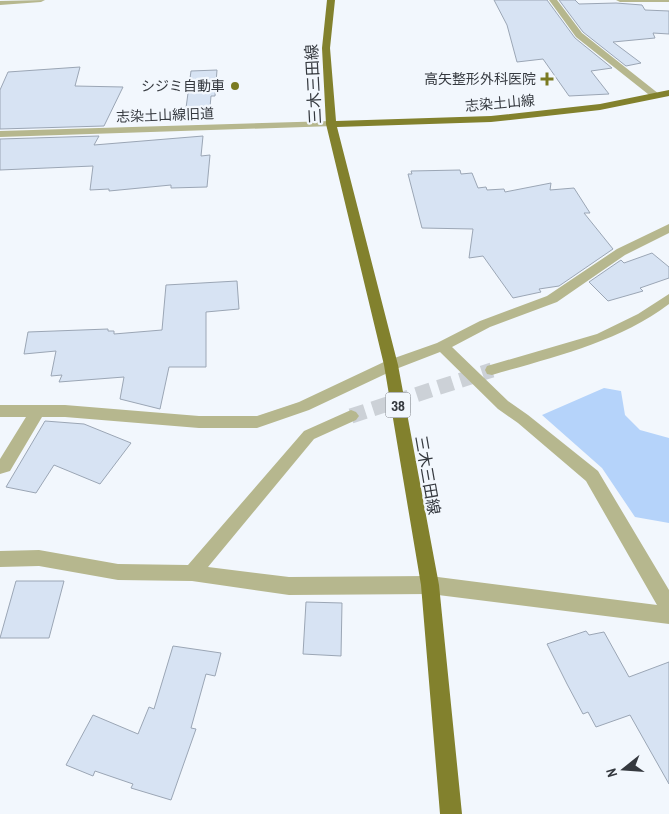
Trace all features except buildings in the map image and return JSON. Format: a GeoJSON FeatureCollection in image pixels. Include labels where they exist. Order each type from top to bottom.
{"type":"FeatureCollection","features":[{"type":"Feature","properties":{"kind":"main road","name":"三木三田線"},"geometry":{"type":"LineString","coordinates":[[331,0],[326,48],[331,124],[391,365],[430,585],[451,814]]}},
{"type":"Feature","properties":{"kind":"main road","name":"志染土山線"},"geometry":{"type":"LineString","coordinates":[[331,124],[491,119],[600,107],[669,93]]}},
{"type":"Feature","properties":{"kind":"street"},"geometry":{"type":"LineString","coordinates":[[0,3],[41,0]]}},
{"type":"Feature","properties":{"kind":"street"},"geometry":{"type":"LineString","coordinates":[[553,0],[579,35],[656,96]]}},
{"type":"Feature","properties":{"kind":"street"},"geometry":{"type":"LineString","coordinates":[[620,0],[669,0]]}},
{"type":"Feature","properties":{"kind":"street","name":"志染土山線旧道"},"geometry":{"type":"LineString","coordinates":[[0,134],[331,124]]}},
{"type":"Feature","properties":{"kind":"street"},"geometry":{"type":"LineString","coordinates":[[0,412],[65,411],[199,422],[257,422],[304,406],[391,365],[442,346],[485,324],[552,299],[586,274],[621,252],[669,228]]}},
{"type":"Feature","properties":{"kind":"street"},"geometry":{"type":"LineString","coordinates":[[492,370],[602,337],[643,316],[669,298]]}},
{"type":"Feature","properties":{"kind":"street"},"geometry":{"type":"LineString","coordinates":[[442,346],[503,405],[523,419],[592,476],[669,607]]}},
{"type":"Feature","properties":{"kind":"street"},"geometry":{"type":"LineString","coordinates":[[0,467],[4,466],[37,412]]}},
{"type":"Feature","properties":{"kind":"street"},"geometry":{"type":"LineString","coordinates":[[192,573],[309,435],[351,416]]}},
{"type":"Feature","properties":{"kind":"street"},"geometry":{"type":"LineString","coordinates":[[0,559],[39,558],[118,572],[192,573],[289,586],[430,585],[669,615]]}},
{"type":"Feature","properties":{"kind":"water"},"geometry":{"type":"Polygon","coordinates":[[[604,388],[621,391],[625,415],[640,430],[669,438],[669,523],[635,517],[602,468],[542,415],[604,388]]]}},
{"type":"Feature","properties":{"kind":"tunnel"},"geometry":{"type":"LineString","coordinates":[[351,416],[492,370]]}},
{"type":"Feature","properties":{"kind":"place","name":"高矢整形外科医院"},"geometry":{"type":"Point","coordinates":[547,79]}},
{"type":"Feature","properties":{"kind":"place","name":"シジミ自動車"},"geometry":{"type":"Point","coordinates":[235,86]}}]}
